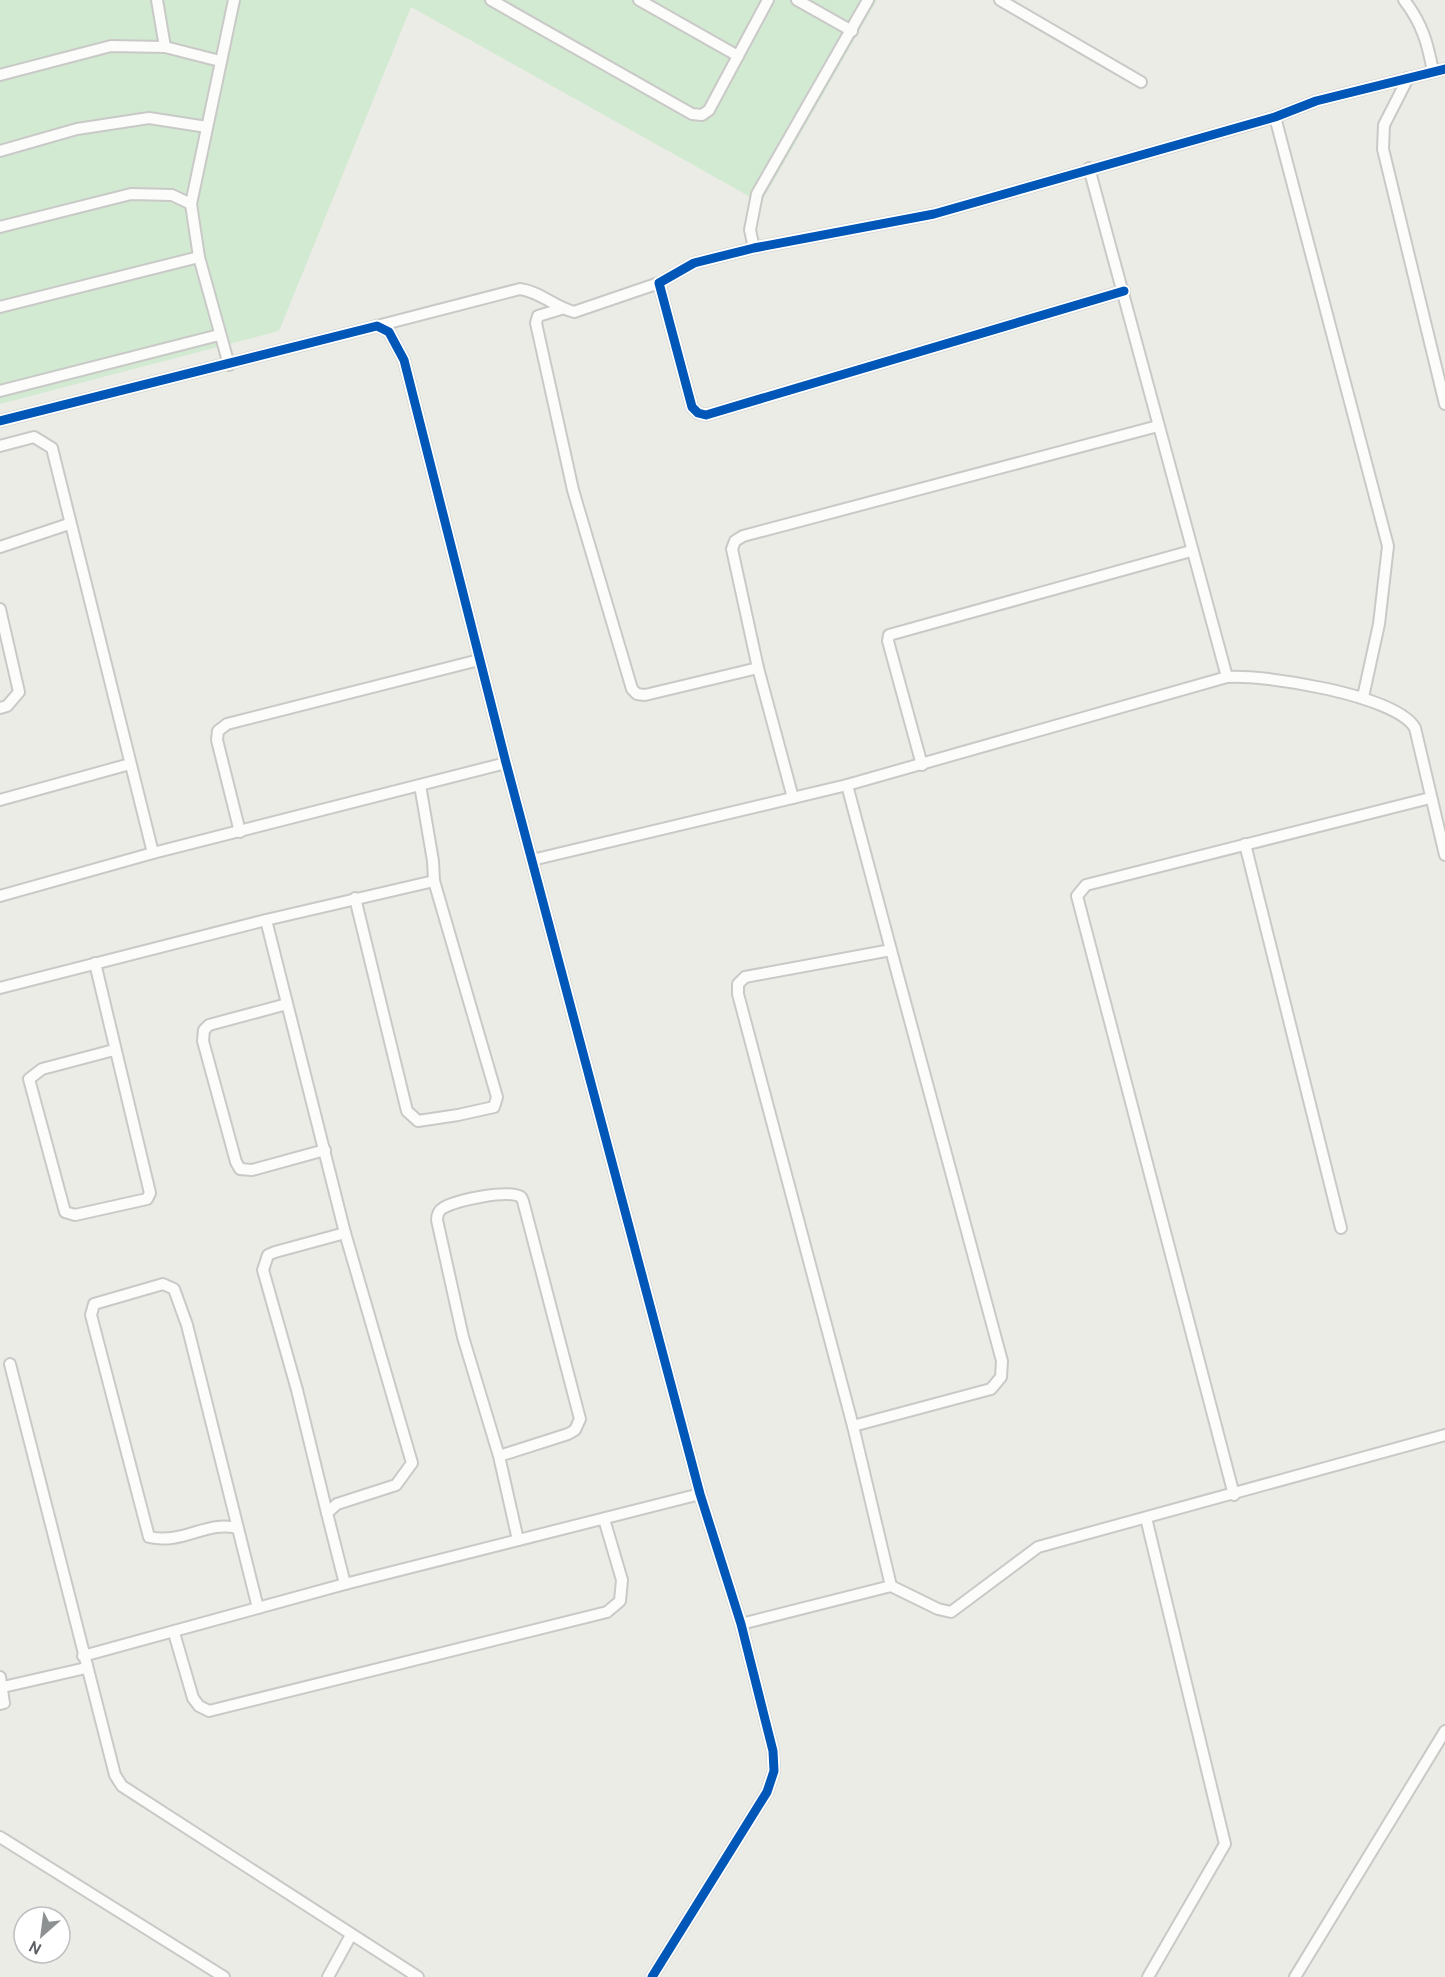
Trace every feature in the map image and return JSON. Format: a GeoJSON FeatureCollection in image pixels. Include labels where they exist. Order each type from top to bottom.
{"type":"FeatureCollection","features":[{"type":"Feature","properties":{"kind":"street"},"geometry":{"type":"LineString","coordinates":[[157,0],[165,47]]}},
{"type":"Feature","properties":{"kind":"street"},"geometry":{"type":"LineString","coordinates":[[229,365],[219,335],[200,257],[191,204],[234,0]]}},
{"type":"Feature","properties":{"kind":"street"},"geometry":{"type":"LineString","coordinates":[[491,0],[692,114],[702,115],[709,110],[768,0]]}},
{"type":"Feature","properties":{"kind":"street"},"geometry":{"type":"LineString","coordinates":[[639,0],[738,56]]}},
{"type":"Feature","properties":{"kind":"street"},"geometry":{"type":"LineString","coordinates":[[797,0],[852,30]]}},
{"type":"Feature","properties":{"kind":"street"},"geometry":{"type":"LineString","coordinates":[[754,248],[750,230],[757,194],[868,0]]}},
{"type":"Feature","properties":{"kind":"street"},"geometry":{"type":"LineString","coordinates":[[1000,0],[1141,82]]}},
{"type":"Feature","properties":{"kind":"street"},"geometry":{"type":"LineString","coordinates":[[1404,0],[1419,18],[1428,40],[1433,72]]}},
{"type":"Feature","properties":{"kind":"street"},"geometry":{"type":"LineString","coordinates":[[0,75],[111,46],[165,47],[220,61]]}},
{"type":"Feature","properties":{"kind":"street"},"geometry":{"type":"LineString","coordinates":[[0,421],[229,365],[520,289],[534,291],[561,309],[574,312],[659,283],[694,263],[754,248],[934,214],[1089,168],[1275,117],[1316,100],[1445,69]]}},
{"type":"Feature","properties":{"kind":"street"},"geometry":{"type":"LineString","coordinates":[[1408,78],[1384,124],[1383,149],[1445,404]]}},
{"type":"Feature","properties":{"kind":"street"},"geometry":{"type":"LineString","coordinates":[[1275,117],[1388,546],[1379,624],[1363,697]]}},
{"type":"Feature","properties":{"kind":"street"},"geometry":{"type":"LineString","coordinates":[[0,151],[77,129],[149,118],[207,127]]}},
{"type":"Feature","properties":{"kind":"street"},"geometry":{"type":"LineString","coordinates":[[1089,168],[1227,677]]}},
{"type":"Feature","properties":{"kind":"street"},"geometry":{"type":"LineString","coordinates":[[0,227],[131,194],[172,195],[191,204]]}},
{"type":"Feature","properties":{"kind":"street"},"geometry":{"type":"LineString","coordinates":[[0,307],[200,257]]}},
{"type":"Feature","properties":{"kind":"street"},"geometry":{"type":"LineString","coordinates":[[659,283],[692,407],[698,413],[706,415],[1124,291]]}},
{"type":"Feature","properties":{"kind":"street"},"geometry":{"type":"LineString","coordinates":[[561,309],[538,316],[536,323],[573,489],[632,688],[637,694],[645,695],[758,668]]}},
{"type":"Feature","properties":{"kind":"street"},"geometry":{"type":"LineString","coordinates":[[377,326],[388,332],[404,360],[479,660],[700,1494],[741,1624],[773,1751],[774,1771],[767,1792],[652,1977]]}},
{"type":"Feature","properties":{"kind":"street"},"geometry":{"type":"LineString","coordinates":[[0,391],[219,335]]}},
{"type":"Feature","properties":{"kind":"street"},"geometry":{"type":"LineString","coordinates":[[794,798],[758,668],[732,549],[735,541],[754,533],[1158,426]]}},
{"type":"Feature","properties":{"kind":"street"},"geometry":{"type":"LineString","coordinates":[[0,446],[34,437],[52,447],[69,524],[153,853]]}},
{"type":"Feature","properties":{"kind":"street"},"geometry":{"type":"LineString","coordinates":[[0,546],[69,524]]}},
{"type":"Feature","properties":{"kind":"street"},"geometry":{"type":"LineString","coordinates":[[922,765],[888,641],[889,635],[1191,551]]}},
{"type":"Feature","properties":{"kind":"street"},"geometry":{"type":"LineString","coordinates":[[0,609],[19,692],[7,706],[0,708]]}},
{"type":"Feature","properties":{"kind":"street"},"geometry":{"type":"LineString","coordinates":[[240,832],[217,740],[218,730],[227,724],[479,660]]}},
{"type":"Feature","properties":{"kind":"street"},"geometry":{"type":"LineString","coordinates":[[532,860],[847,786],[1227,677],[1248,675],[1363,697],[1410,720],[1415,728],[1445,855]]}},
{"type":"Feature","properties":{"kind":"street"},"geometry":{"type":"LineString","coordinates":[[0,896],[153,853],[506,762]]}},
{"type":"Feature","properties":{"kind":"street"},"geometry":{"type":"LineString","coordinates":[[0,800],[130,764]]}},
{"type":"Feature","properties":{"kind":"street"},"geometry":{"type":"LineString","coordinates":[[356,898],[407,1111],[418,1120],[458,1115],[494,1107],[497,1097],[434,881],[433,861],[420,785]]}},
{"type":"Feature","properties":{"kind":"street"},"geometry":{"type":"LineString","coordinates":[[847,786],[1002,1360],[1001,1377],[991,1389],[853,1426]]}},
{"type":"Feature","properties":{"kind":"street"},"geometry":{"type":"LineString","coordinates":[[1234,1495],[1077,896],[1086,885],[1430,798]]}},
{"type":"Feature","properties":{"kind":"street"},"geometry":{"type":"LineString","coordinates":[[1245,844],[1341,1228]]}},
{"type":"Feature","properties":{"kind":"street"},"geometry":{"type":"LineString","coordinates":[[0,988],[266,920],[434,881]]}},
{"type":"Feature","properties":{"kind":"street"},"geometry":{"type":"LineString","coordinates":[[266,920],[345,1233],[412,1463],[396,1485],[337,1504],[327,1513]]}},
{"type":"Feature","properties":{"kind":"street"},"geometry":{"type":"LineString","coordinates":[[891,950],[745,978],[738,984],[738,994],[853,1426],[891,1586]]}},
{"type":"Feature","properties":{"kind":"street"},"geometry":{"type":"LineString","coordinates":[[94,963],[150,1193],[147,1199],[75,1215],[65,1212],[29,1079],[42,1069],[114,1050]]}},
{"type":"Feature","properties":{"kind":"street"},"geometry":{"type":"LineString","coordinates":[[287,1004],[209,1025],[204,1030],[202,1041],[236,1162],[240,1168],[252,1170],[325,1150]]}},
{"type":"Feature","properties":{"kind":"street"},"geometry":{"type":"LineString","coordinates":[[500,1456],[568,1434],[575,1430],[580,1419],[524,1201],[522,1197],[510,1193],[482,1197],[443,1208],[438,1213],[437,1220],[463,1337],[500,1456],[519,1540]]}},
{"type":"Feature","properties":{"kind":"street"},"geometry":{"type":"LineString","coordinates":[[345,1233],[268,1255],[262,1270],[297,1390],[345,1584]]}},
{"type":"Feature","properties":{"kind":"street"},"geometry":{"type":"LineString","coordinates":[[237,1528],[225,1525],[166,1541],[149,1537],[91,1315],[94,1304],[163,1284],[174,1289],[187,1325],[258,1608]]}},
{"type":"Feature","properties":{"kind":"street"},"geometry":{"type":"LineString","coordinates":[[10,1364],[83,1656],[115,1775],[122,1786],[418,1977]]}},
{"type":"Feature","properties":{"kind":"street"},"geometry":{"type":"LineString","coordinates":[[741,1624],[891,1586],[938,1609],[951,1612],[1038,1547],[1234,1495],[1445,1435]]}},
{"type":"Feature","properties":{"kind":"street"},"geometry":{"type":"LineString","coordinates":[[83,1656],[174,1633],[345,1584],[700,1494]]}},
{"type":"Feature","properties":{"kind":"street"},"geometry":{"type":"LineString","coordinates":[[1146,1518],[1225,1844],[1148,1977]]}},
{"type":"Feature","properties":{"kind":"street"},"geometry":{"type":"LineString","coordinates":[[174,1633],[193,1698],[199,1706],[209,1711],[607,1612],[620,1601],[622,1580],[604,1519]]}},
{"type":"Feature","properties":{"kind":"street"},"geometry":{"type":"LineString","coordinates":[[0,1704],[4,1703],[1,1682],[87,1668]]}},
{"type":"Feature","properties":{"kind":"street"},"geometry":{"type":"LineString","coordinates":[[1295,1977],[1445,1731]]}},
{"type":"Feature","properties":{"kind":"street"},"geometry":{"type":"LineString","coordinates":[[0,1837],[224,1977]]}},
{"type":"Feature","properties":{"kind":"street"},"geometry":{"type":"LineString","coordinates":[[328,1977],[351,1935]]}},
{"type":"Feature","properties":{"kind":"green space"},"geometry":{"type":"Polygon","coordinates":[[[0,0],[877,0],[761,203],[411,7],[279,331],[0,404],[0,0]]]}},
{"type":"Feature","properties":{"kind":"cycle path"},"geometry":{"type":"LineString","coordinates":[[1124,291],[706,415],[698,413],[692,407],[659,283],[694,263],[754,248],[934,214],[1275,117],[1316,101],[1445,69]]}},
{"type":"Feature","properties":{"kind":"cycle path"},"geometry":{"type":"LineString","coordinates":[[0,421],[377,326],[389,332],[404,360],[506,763],[700,1494],[741,1624],[773,1751],[774,1771],[767,1792],[652,1977]]}}]}
